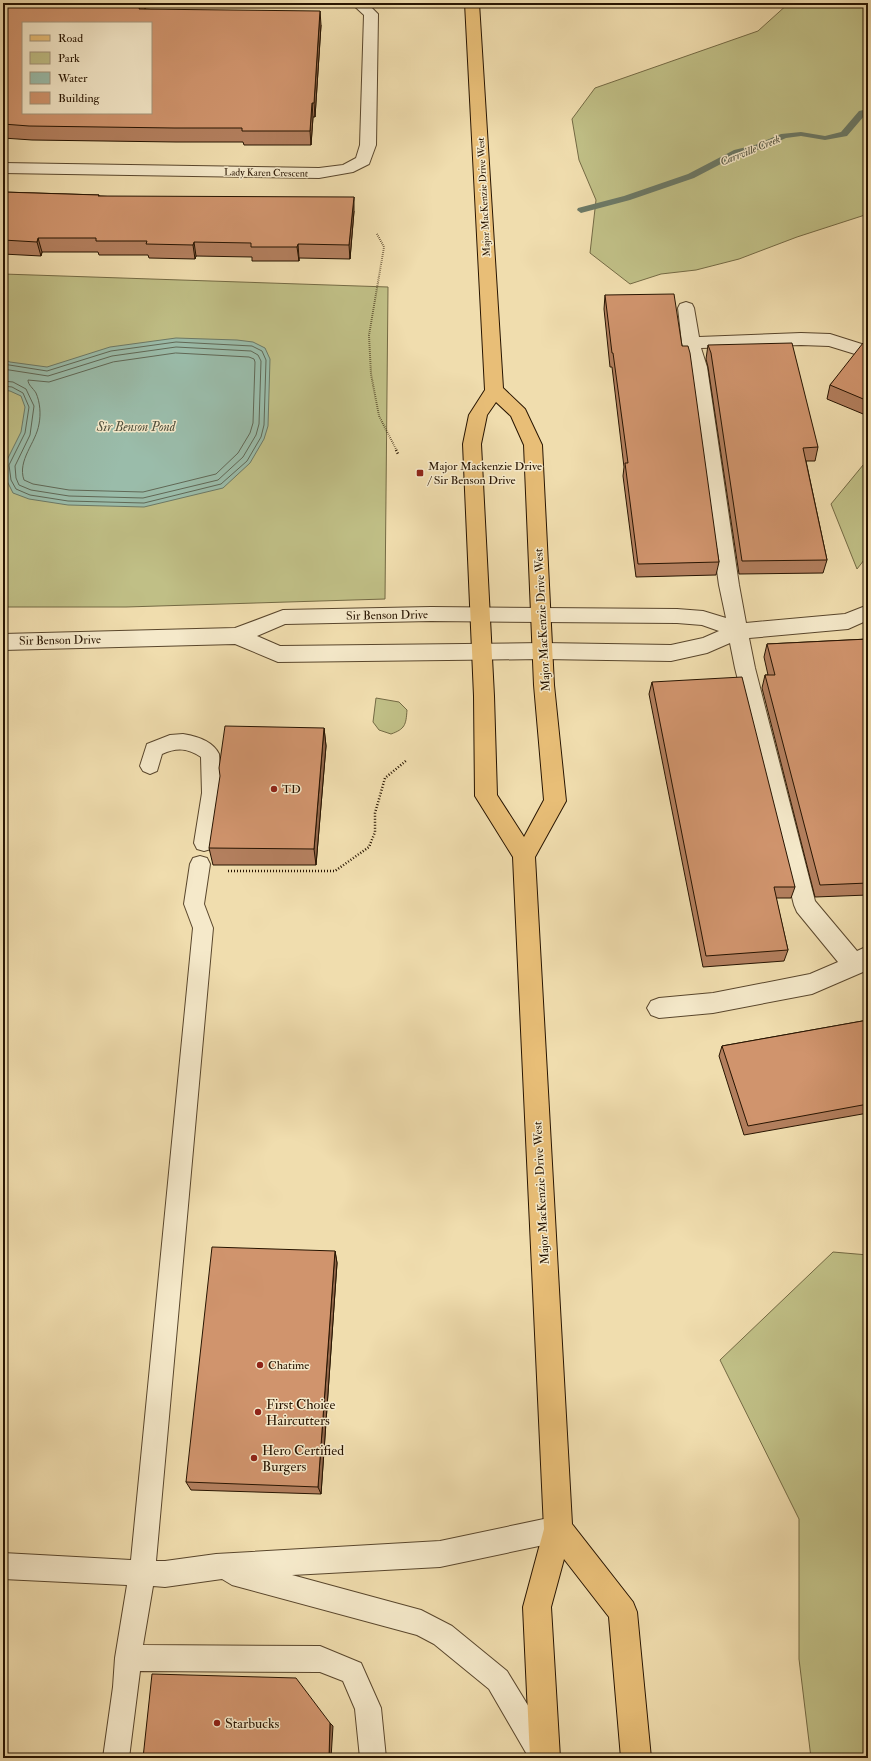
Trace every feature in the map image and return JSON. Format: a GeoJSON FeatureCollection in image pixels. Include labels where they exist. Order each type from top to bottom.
{"type":"FeatureCollection","features":[{"type":"Feature","properties":{"kind":"main road","name":"Major MacKenzie Drive West"},"geometry":{"type":"LineString","coordinates":[[472,3],[494,390],[478,415],[472,444],[484,696],[486,796],[524,856],[558,1529],[537,1607],[544,1758]]}},
{"type":"Feature","properties":{"kind":"main road","name":"Major MacKenzie Drive West"},"geometry":{"type":"LineString","coordinates":[[494,390],[518,413],[533,446],[543,650],[554,801],[524,856]]}},
{"type":"Feature","properties":{"kind":"main road"},"geometry":{"type":"LineString","coordinates":[[558,1529],[623,1612],[636,1758]]}},
{"type":"Feature","properties":{"kind":"street","name":"Lady Karen Crescent"},"geometry":{"type":"LineString","coordinates":[[3,168],[319,173],[347,169],[363,161],[368,145],[372,14],[358,3]]}},
{"type":"Feature","properties":{"kind":"street"},"geometry":{"type":"LineString","coordinates":[[660,1008],[713,1002],[812,984],[862,960],[805,905],[745,668],[729,585],[698,367],[691,342],[686,308]]}},
{"type":"Feature","properties":{"kind":"street"},"geometry":{"type":"LineString","coordinates":[[691,342],[801,338],[830,340],[868,352]]}},
{"type":"Feature","properties":{"kind":"street"},"geometry":{"type":"LineString","coordinates":[[739,631],[848,621],[868,612]]}},
{"type":"Feature","properties":{"kind":"street","name":"Sir Benson Drive"},"geometry":{"type":"LineString","coordinates":[[3,642],[237,636],[283,617],[431,614],[677,616],[703,618],[739,631]]}},
{"type":"Feature","properties":{"kind":"street","name":"Sir Benson Drive"},"geometry":{"type":"LineString","coordinates":[[237,636],[278,654],[543,650],[671,653],[707,645],[739,631]]}},
{"type":"Feature","properties":{"kind":"lane"},"geometry":{"type":"LineString","coordinates":[[150,766],[154,749],[168,742],[183,741],[200,746],[210,754],[212,793],[204,843]]}},
{"type":"Feature","properties":{"kind":"lane"},"geometry":{"type":"LineString","coordinates":[[116,1758],[126,1687],[128,1658],[142,1573],[203,928],[194,904],[200,868]]}},
{"type":"Feature","properties":{"kind":"lane"},"geometry":{"type":"LineString","coordinates":[[3,1566],[165,1574],[216,1567],[440,1554],[558,1529]]}},
{"type":"Feature","properties":{"kind":"lane"},"geometry":{"type":"LineString","coordinates":[[216,1567],[421,1623],[443,1635],[498,1680],[544,1758]]}},
{"type":"Feature","properties":{"kind":"lane"},"geometry":{"type":"LineString","coordinates":[[128,1658],[320,1659],[352,1672],[368,1708],[373,1758]]}},
{"type":"Feature","properties":{"kind":"path"},"geometry":{"type":"LineString","coordinates":[[377,234],[384,247],[369,335],[371,374],[379,416],[398,454]]}},
{"type":"Feature","properties":{"kind":"path"},"geometry":{"type":"LineString","coordinates":[[200,868],[335,871],[369,847],[375,832],[376,813],[385,778],[406,760]]}},
{"type":"Feature","properties":{"kind":"green space"},"geometry":{"type":"Polygon","coordinates":[[[789,3],[868,3],[868,214],[797,237],[739,259],[696,270],[661,274],[630,284],[590,253],[596,200],[579,160],[572,119],[595,88],[758,31],[789,3]]]}},
{"type":"Feature","properties":{"kind":"green space"},"geometry":{"type":"Polygon","coordinates":[[[3,274],[388,287],[385,599],[126,607],[3,607],[3,274]]]}},
{"type":"Feature","properties":{"kind":"green space"},"geometry":{"type":"Polygon","coordinates":[[[868,459],[868,555],[857,569],[831,504],[868,459]]]}},
{"type":"Feature","properties":{"kind":"green space"},"geometry":{"type":"Polygon","coordinates":[[[376,698],[399,702],[407,710],[405,723],[402,728],[391,734],[379,730],[373,722],[376,698]]]}},
{"type":"Feature","properties":{"kind":"green space"},"geometry":{"type":"Polygon","coordinates":[[[833,1252],[868,1255],[868,1758],[811,1758],[799,1659],[799,1519],[720,1360],[833,1252]]]}},
{"type":"Feature","properties":{"kind":"water","name":"Sir Benson Pond"},"geometry":{"type":"Polygon","coordinates":[[[176,338],[237,340],[253,342],[265,348],[270,359],[268,426],[264,439],[250,463],[223,488],[144,507],[68,505],[29,499],[13,493],[7,481],[5,464],[21,432],[25,407],[21,396],[10,391],[3,390],[3,359],[10,362],[47,367],[110,347],[176,338]]]}},
{"type":"Feature","properties":{"kind":"building"},"geometry":{"type":"Polygon","coordinates":[[[3,3],[141,3],[139,9],[320,11],[314,103],[312,103],[310,131],[242,131],[242,128],[29,126],[3,124],[3,3]]]}},
{"type":"Feature","properties":{"kind":"building"},"geometry":{"type":"Polygon","coordinates":[[[3,192],[99,195],[98,196],[354,197],[349,245],[298,244],[297,247],[251,247],[251,243],[194,242],[193,245],[146,244],[147,241],[96,241],[96,238],[38,238],[37,242],[3,240],[3,192]]]}},
{"type":"Feature","properties":{"kind":"building"},"geometry":{"type":"Polygon","coordinates":[[[674,294],[682,346],[688,346],[690,353],[719,562],[638,564],[625,463],[628,463],[605,295],[674,294]]]}},
{"type":"Feature","properties":{"kind":"building"},"geometry":{"type":"Polygon","coordinates":[[[792,343],[818,447],[803,448],[827,560],[742,561],[711,353],[708,345],[792,343]]]}},
{"type":"Feature","properties":{"kind":"building"},"geometry":{"type":"Polygon","coordinates":[[[863,343],[868,344],[868,401],[830,385],[863,343]]]}},
{"type":"Feature","properties":{"kind":"building"},"geometry":{"type":"Polygon","coordinates":[[[868,639],[868,883],[820,885],[765,675],[775,675],[767,644],[868,639]]]}},
{"type":"Feature","properties":{"kind":"building"},"geometry":{"type":"Polygon","coordinates":[[[742,677],[795,887],[774,887],[788,950],[706,956],[652,682],[742,677]]]}},
{"type":"Feature","properties":{"kind":"building"},"geometry":{"type":"Polygon","coordinates":[[[225,726],[324,728],[314,849],[209,848],[220,776],[219,768],[225,726]]]}},
{"type":"Feature","properties":{"kind":"building"},"geometry":{"type":"Polygon","coordinates":[[[868,1020],[868,1104],[748,1126],[722,1046],[868,1020]]]}},
{"type":"Feature","properties":{"kind":"building"},"geometry":{"type":"Polygon","coordinates":[[[212,1247],[335,1251],[318,1487],[186,1482],[212,1247]]]}},
{"type":"Feature","properties":{"kind":"building"},"geometry":{"type":"Polygon","coordinates":[[[152,1674],[296,1678],[330,1723],[329,1758],[143,1758],[152,1674]]]}},
{"type":"Feature","properties":{"kind":"waterway","name":"Carrville Creek"},"geometry":{"type":"LineString","coordinates":[[581,210],[627,198],[691,176],[737,152],[758,147],[784,136],[801,134],[825,138],[844,134],[862,113],[868,111]]}},
{"type":"Feature","properties":{"kind":"place","name":"Major Mackenzie Drive / Sir Benson Drive"},"geometry":{"type":"Point","coordinates":[420,473]}},
{"type":"Feature","properties":{"kind":"place","name":"TD"},"geometry":{"type":"Point","coordinates":[274,789]}},
{"type":"Feature","properties":{"kind":"place","name":"Chatime"},"geometry":{"type":"Point","coordinates":[260,1365]}},
{"type":"Feature","properties":{"kind":"place","name":"First Choice Haircutters"},"geometry":{"type":"Point","coordinates":[258,1412]}},
{"type":"Feature","properties":{"kind":"place","name":"Hero Certified Burgers"},"geometry":{"type":"Point","coordinates":[254,1458]}},
{"type":"Feature","properties":{"kind":"place","name":"Starbucks"},"geometry":{"type":"Point","coordinates":[217,1723]}}]}
